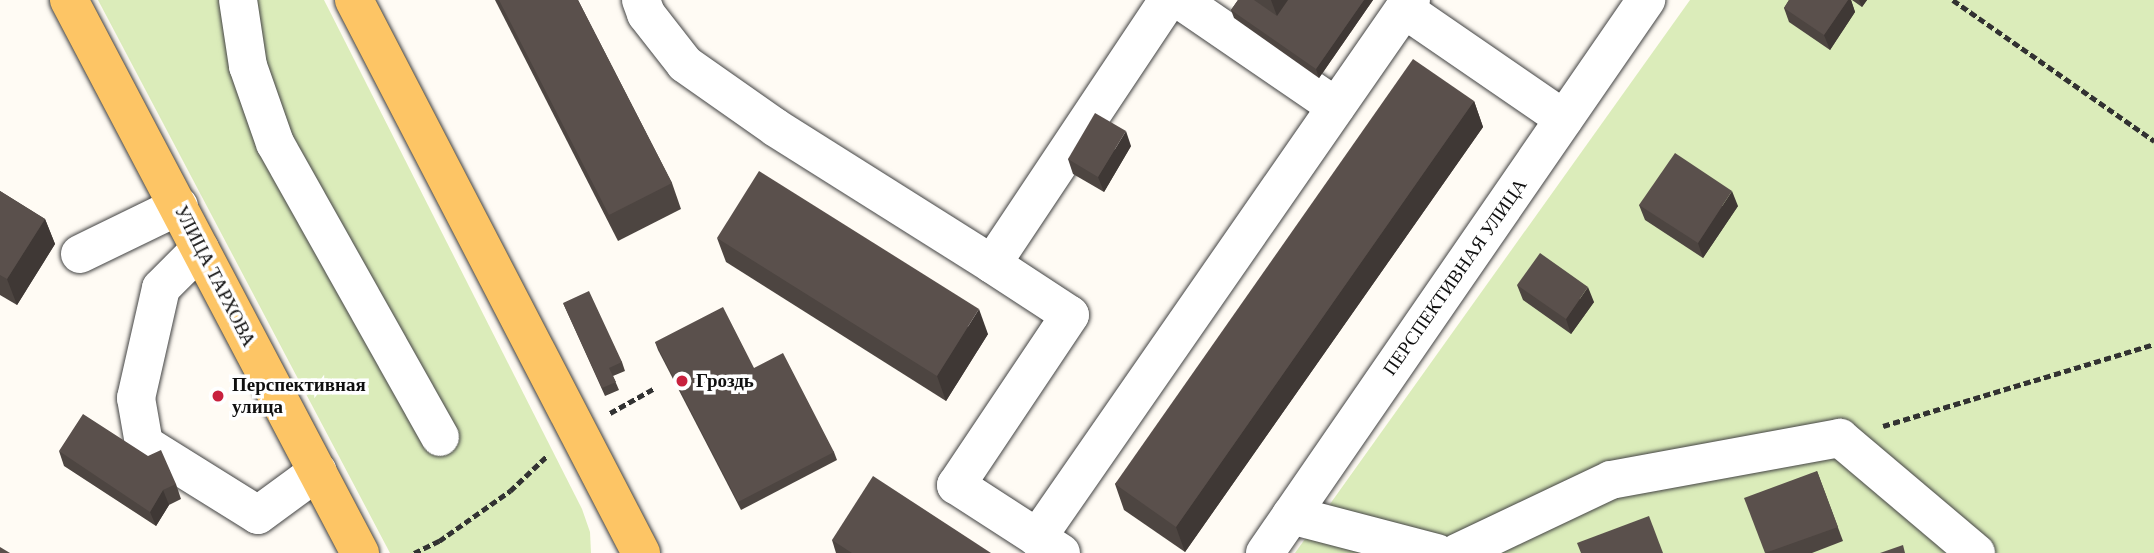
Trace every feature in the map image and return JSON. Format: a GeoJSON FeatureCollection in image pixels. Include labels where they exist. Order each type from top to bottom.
{"type":"FeatureCollection","features":[{"type":"Feature","properties":{"kind":"main road","name":"УЛИЦА ТАРХОВА"},"geometry":{"type":"LineString","coordinates":[[68,0],[360,553]]}},
{"type":"Feature","properties":{"kind":"main road"},"geometry":{"type":"LineString","coordinates":[[354,0],[641,553]]}},
{"type":"Feature","properties":{"kind":"street"},"geometry":{"type":"LineString","coordinates":[[238,0],[248,66],[275,143],[440,438]]}},
{"type":"Feature","properties":{"kind":"street"},"geometry":{"type":"LineString","coordinates":[[641,0],[646,14],[685,64],[776,128],[1070,315],[956,485],[1049,545],[1336,107],[1408,5],[1564,119]]}},
{"type":"Feature","properties":{"kind":"street"},"geometry":{"type":"LineString","coordinates":[[992,264],[1168,0]]}},
{"type":"Feature","properties":{"kind":"street"},"geometry":{"type":"LineString","coordinates":[[1180,0],[1336,107]]}},
{"type":"Feature","properties":{"kind":"street","name":"ПЕРСПЕКТИВНАЯ УЛИЦА"},"geometry":{"type":"LineString","coordinates":[[1265,553],[1646,0]]}},
{"type":"Feature","properties":{"kind":"street"},"geometry":{"type":"LineString","coordinates":[[80,254],[179,206]]}},
{"type":"Feature","properties":{"kind":"street"},"geometry":{"type":"LineString","coordinates":[[200,249],[161,288],[136,398],[144,444],[258,515],[318,471]]}},
{"type":"Feature","properties":{"kind":"street"},"geometry":{"type":"LineString","coordinates":[[1457,553],[1611,480],[1840,438],[1976,553]]}},
{"type":"Feature","properties":{"kind":"street"},"geometry":{"type":"LineString","coordinates":[[1291,516],[1437,553]]}},
{"type":"Feature","properties":{"kind":"path"},"geometry":{"type":"LineString","coordinates":[[1953,0],[2154,141]]}},
{"type":"Feature","properties":{"kind":"path"},"geometry":{"type":"LineString","coordinates":[[1840,438],[2154,344]]}},
{"type":"Feature","properties":{"kind":"path"},"geometry":{"type":"LineString","coordinates":[[606,415],[655,388]]}},
{"type":"Feature","properties":{"kind":"path"},"geometry":{"type":"LineString","coordinates":[[414,553],[439,541],[510,491],[556,447]]}},
{"type":"Feature","properties":{"kind":"green space"},"geometry":{"type":"Polygon","coordinates":[[[98,0],[324,0],[582,509],[590,532],[591,553],[390,553],[98,0]]]}},
{"type":"Feature","properties":{"kind":"green space"},"geometry":{"type":"Polygon","coordinates":[[[1690,0],[2154,0],[2154,553],[1295,553],[1690,0]]]}},
{"type":"Feature","properties":{"kind":"building"},"geometry":{"type":"Polygon","coordinates":[[[499,0],[578,0],[672,183],[609,215],[499,0]]]}},
{"type":"Feature","properties":{"kind":"building"},"geometry":{"type":"Polygon","coordinates":[[[1238,0],[1254,0],[1277,16],[1288,0],[1364,0],[1316,69],[1231,10],[1238,0]]]}},
{"type":"Feature","properties":{"kind":"building"},"geometry":{"type":"Polygon","coordinates":[[[1789,0],[1848,0],[1824,35],[1784,8],[1789,0]]]}},
{"type":"Feature","properties":{"kind":"building"},"geometry":{"type":"Polygon","coordinates":[[[1413,59],[1474,101],[1176,527],[1115,484],[1413,59]]]}},
{"type":"Feature","properties":{"kind":"building"},"geometry":{"type":"Polygon","coordinates":[[[1095,113],[1126,131],[1098,177],[1068,159],[1095,113]]]}},
{"type":"Feature","properties":{"kind":"building"},"geometry":{"type":"Polygon","coordinates":[[[1675,153],[1732,191],[1698,243],[1639,205],[1675,153]]]}},
{"type":"Feature","properties":{"kind":"building"},"geometry":{"type":"Polygon","coordinates":[[[759,171],[979,309],[937,376],[717,238],[759,171]]]}},
{"type":"Feature","properties":{"kind":"building"},"geometry":{"type":"Polygon","coordinates":[[[0,191],[45,219],[7,279],[0,275],[0,191]]]}},
{"type":"Feature","properties":{"kind":"building"},"geometry":{"type":"Polygon","coordinates":[[[1540,253],[1588,287],[1566,319],[1517,285],[1540,253]]]}},
{"type":"Feature","properties":{"kind":"building"},"geometry":{"type":"Polygon","coordinates":[[[589,291],[622,362],[609,368],[616,382],[602,388],[563,303],[589,291]]]}},
{"type":"Feature","properties":{"kind":"building"},"geometry":{"type":"Polygon","coordinates":[[[723,307],[754,368],[783,353],[834,452],[738,502],[655,342],[723,307]]]}},
{"type":"Feature","properties":{"kind":"building"},"geometry":{"type":"Polygon","coordinates":[[[83,414],[148,456],[161,450],[176,484],[163,490],[150,512],[59,451],[83,414]]]}},
{"type":"Feature","properties":{"kind":"building"},"geometry":{"type":"Polygon","coordinates":[[[1817,471],[1838,527],[1765,553],[1744,498],[1817,471]]]}},
{"type":"Feature","properties":{"kind":"building"},"geometry":{"type":"Polygon","coordinates":[[[873,476],[991,553],[852,553],[832,540],[873,476]]]}},
{"type":"Feature","properties":{"kind":"building"},"geometry":{"type":"Polygon","coordinates":[[[1649,516],[1663,553],[1581,553],[1577,543],[1649,516]]]}},
{"type":"Feature","properties":{"kind":"building"},"geometry":{"type":"Polygon","coordinates":[[[1903,545],[1905,553],[1880,553],[1903,545]]]}},
{"type":"Feature","properties":{"kind":"place","name":"Гроздь"},"geometry":{"type":"Point","coordinates":[682,381]}},
{"type":"Feature","properties":{"kind":"place","name":"Перспективная улица"},"geometry":{"type":"Point","coordinates":[218,396]}}]}
